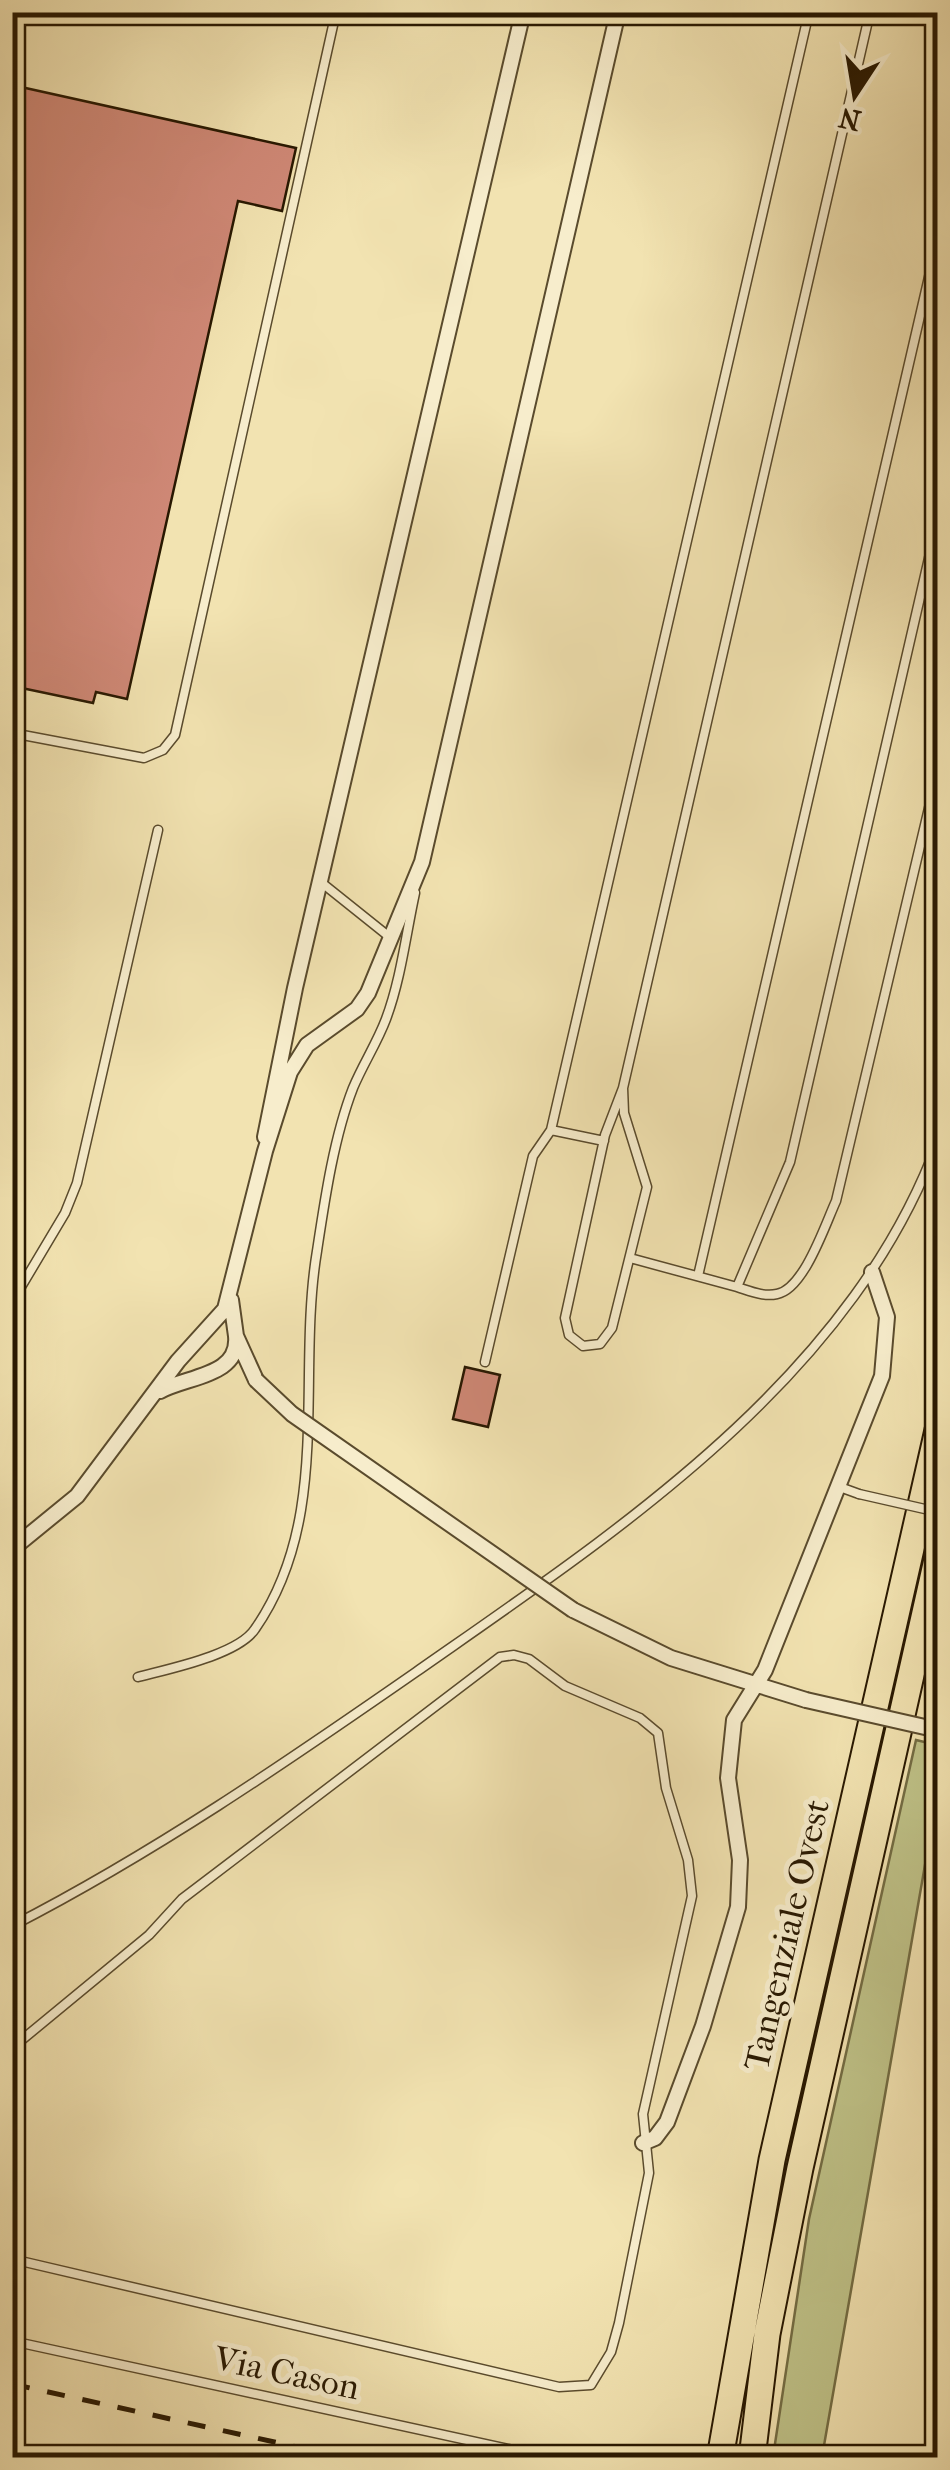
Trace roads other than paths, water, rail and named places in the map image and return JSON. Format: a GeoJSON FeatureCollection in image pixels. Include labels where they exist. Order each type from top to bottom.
{"type":"FeatureCollection","features":[{"type":"Feature","properties":{"kind":"highway","name":"Tangenziale Ovest"},"geometry":{"type":"LineString","coordinates":[[720,2458],[772,2160],[938,1430]]}},
{"type":"Feature","properties":{"kind":"highway","name":"Tangenziale Ovest"},"geometry":{"type":"LineString","coordinates":[[752,2458],[766,2334],[800,2168],[938,1555]]}},
{"type":"Feature","properties":{"kind":"street"},"geometry":{"type":"LineString","coordinates":[[264,1151],[266,1114],[523,12]]}},
{"type":"Feature","properties":{"kind":"street"},"geometry":{"type":"LineString","coordinates":[[12,1548],[77,1496],[178,1361],[225,1309],[264,1151],[298,1058],[320,1034],[357,1010],[397,944],[422,862],[618,12]]}},
{"type":"Feature","properties":{"kind":"street"},"geometry":{"type":"LineString","coordinates":[[644,2143],[656,2138],[667,2122],[732,1932],[741,1875],[728,1778],[734,1720],[756,1686],[882,1376],[886,1354],[885,1301],[872,1272]]}},
{"type":"Feature","properties":{"kind":"street"},"geometry":{"type":"LineString","coordinates":[[156,1393],[178,1381],[224,1367],[236,1352],[232,1290]]}},
{"type":"Feature","properties":{"kind":"street"},"geometry":{"type":"LineString","coordinates":[[236,1336],[256,1380],[292,1414],[574,1610],[670,1658],[806,1700],[938,1730]]}},
{"type":"Feature","properties":{"kind":"lane"},"geometry":{"type":"LineString","coordinates":[[12,733],[144,758],[163,750],[175,735],[336,12]]}},
{"type":"Feature","properties":{"kind":"lane"},"geometry":{"type":"LineString","coordinates":[[486,1362],[533,1156],[552,1130],[809,12]]}},
{"type":"Feature","properties":{"kind":"lane"},"geometry":{"type":"LineString","coordinates":[[623,1088],[624,1113],[647,1187],[608,1337],[592,1346],[574,1342],[565,1318],[604,1141],[623,1088],[870,12]]}},
{"type":"Feature","properties":{"kind":"lane"},"geometry":{"type":"LineString","coordinates":[[698,1276],[938,238]]}},
{"type":"Feature","properties":{"kind":"lane"},"geometry":{"type":"LineString","coordinates":[[737,1288],[790,1162],[938,519]]}},
{"type":"Feature","properties":{"kind":"lane"},"geometry":{"type":"LineString","coordinates":[[630,1258],[769,1295],[791,1286],[810,1259],[836,1201],[938,770]]}},
{"type":"Feature","properties":{"kind":"lane"},"geometry":{"type":"LineString","coordinates":[[12,1302],[58,1228],[77,1183],[158,830]]}},
{"type":"Feature","properties":{"kind":"lane"},"geometry":{"type":"LineString","coordinates":[[138,1677],[249,1638],[279,1586],[292,1552],[307,1466],[311,1306],[317,1252],[347,1106],[386,1018],[397,944],[322,884]]}},
{"type":"Feature","properties":{"kind":"lane"},"geometry":{"type":"LineString","coordinates":[[552,1130],[604,1141]]}},
{"type":"Feature","properties":{"kind":"lane"},"geometry":{"type":"LineString","coordinates":[[12,1926],[84,1889],[265,1778],[557,1571],[691,1465],[766,1398],[827,1331],[872,1272],[924,1176],[938,1141]]}},
{"type":"Feature","properties":{"kind":"lane"},"geometry":{"type":"LineString","coordinates":[[837,1486],[938,1512]]}},
{"type":"Feature","properties":{"kind":"lane"},"geometry":{"type":"LineString","coordinates":[[12,2048],[149,1936],[182,1900],[500,1658],[521,1656],[580,1694],[648,1722],[661,1741],[666,1788],[688,1860],[692,1896],[643,2114],[649,2173],[620,2323],[600,2374],[584,2388],[559,2387],[12,2258]]}},
{"type":"Feature","properties":{"kind":"lane","name":"Via Cason"},"geometry":{"type":"LineString","coordinates":[[12,2342],[550,2458]]}},
{"type":"Feature","properties":{"kind":"railway"},"geometry":{"type":"LineString","coordinates":[[12,2384],[347,2458]]}}]}
